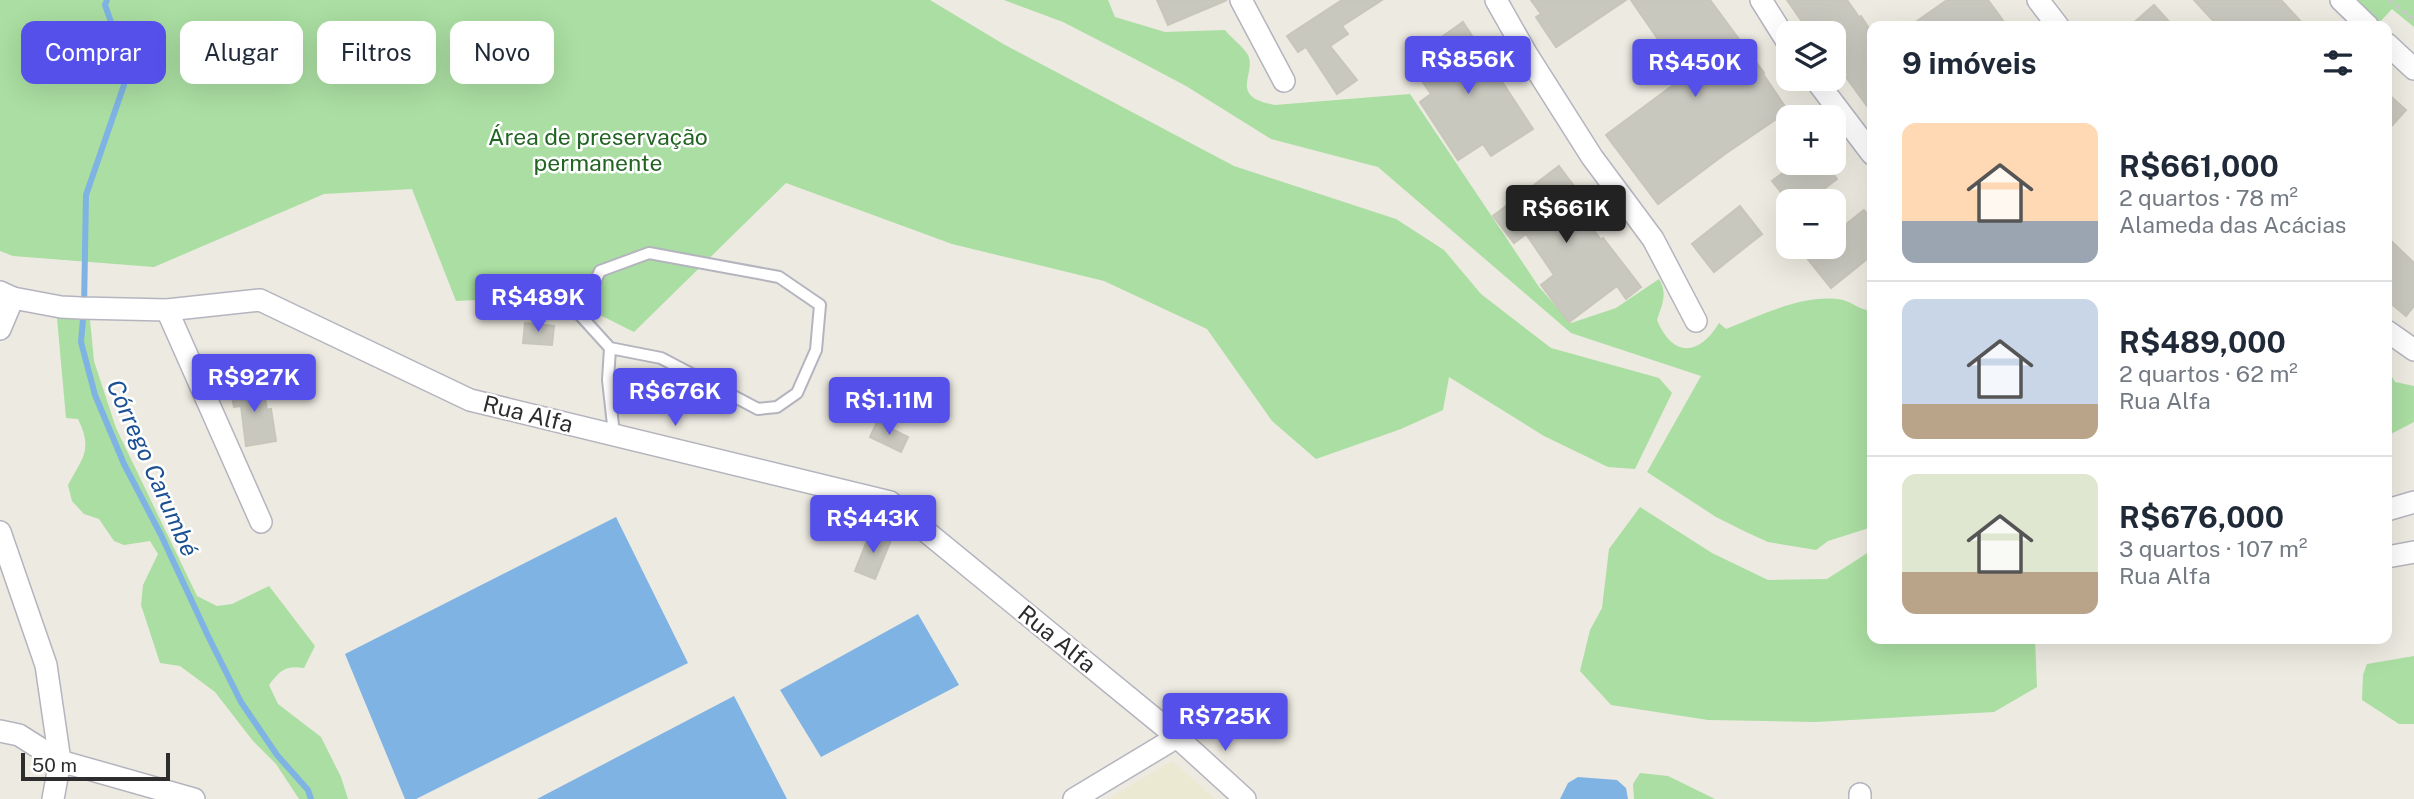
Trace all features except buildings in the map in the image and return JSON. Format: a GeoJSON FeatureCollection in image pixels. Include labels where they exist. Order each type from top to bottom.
{"type":"FeatureCollection","features":[{"type":"Feature","properties":{"kind":"street"},"geometry":{"type":"LineString","coordinates":[[1241,0],[1284,81]]}},
{"type":"Feature","properties":{"kind":"street"},"geometry":{"type":"LineString","coordinates":[[1496,0],[1525,53],[1592,157],[1653,239],[1696,321]]}},
{"type":"Feature","properties":{"kind":"street"},"geometry":{"type":"LineString","coordinates":[[1760,0],[1776,25]]}},
{"type":"Feature","properties":{"kind":"street"},"geometry":{"type":"LineString","coordinates":[[2038,0],[2054,21]]}},
{"type":"Feature","properties":{"kind":"street"},"geometry":{"type":"LineString","coordinates":[[2341,0],[2363,21]]}},
{"type":"Feature","properties":{"kind":"street"},"geometry":{"type":"LineString","coordinates":[[2392,49],[2414,69]]}},
{"type":"Feature","properties":{"kind":"street"},"geometry":{"type":"LineString","coordinates":[[1824,91],[1867,147]]}},
{"type":"Feature","properties":{"kind":"street"},"geometry":{"type":"LineString","coordinates":[[0,329],[6,295]]}},
{"type":"Feature","properties":{"kind":"street","name":"Rua Alfa"},"geometry":{"type":"LineString","coordinates":[[6,295],[61,307],[167,310],[260,300],[470,400],[890,502],[1177,737],[1245,799]]}},
{"type":"Feature","properties":{"kind":"street"},"geometry":{"type":"LineString","coordinates":[[167,310],[261,522]]}},
{"type":"Feature","properties":{"kind":"street"},"geometry":{"type":"LineString","coordinates":[[2392,335],[2414,350]]}},
{"type":"Feature","properties":{"kind":"street"},"geometry":{"type":"LineString","coordinates":[[2392,509],[2414,502]]}},
{"type":"Feature","properties":{"kind":"street"},"geometry":{"type":"LineString","coordinates":[[2,540],[46,665],[60,761],[53,799]]}},
{"type":"Feature","properties":{"kind":"street"},"geometry":{"type":"LineString","coordinates":[[2392,555],[2414,552]]}},
{"type":"Feature","properties":{"kind":"street"},"geometry":{"type":"LineString","coordinates":[[0,731],[19,735],[60,761],[194,799]]}},
{"type":"Feature","properties":{"kind":"street"},"geometry":{"type":"LineString","coordinates":[[1074,799],[1177,737]]}},
{"type":"Feature","properties":{"kind":"lane"},"geometry":{"type":"LineString","coordinates":[[610,348],[661,358],[758,409],[777,407],[797,393],[816,350],[820,305],[779,276],[649,253],[600,271],[580,315],[610,348],[608,380],[614,434]]}},
{"type":"Feature","properties":{"kind":"path"},"geometry":{"type":"LineString","coordinates":[[2389,0],[2414,20]]}},
{"type":"Feature","properties":{"kind":"shaded area"},"geometry":{"type":"Polygon","coordinates":[[[1172,761],[1215,799],[1108,799],[1172,761]]]}},
{"type":"Feature","properties":{"kind":"green space","name":"Área de preservação permanente"},"geometry":{"type":"Polygon","coordinates":[[[0,0],[930,0],[1005,45],[1234,166],[1396,219],[1444,250],[1481,294],[1551,348],[1659,378],[1672,393],[1635,469],[1608,467],[1544,436],[1449,377],[1443,410],[1401,429],[1316,459],[1272,421],[1207,329],[1104,281],[952,244],[786,183],[634,332],[562,296],[456,301],[412,189],[324,194],[154,267],[13,256],[0,251],[0,0]]]}},
{"type":"Feature","properties":{"kind":"green space"},"geometry":{"type":"Polygon","coordinates":[[[1004,0],[1108,0],[1115,17],[1165,32],[1225,30],[1248,55],[1248,91],[1260,101],[1275,105],[1410,94],[1539,287],[1571,323],[1616,308],[1659,279],[1664,294],[1657,320],[1670,341],[1686,348],[1703,342],[1719,323],[1726,329],[1809,300],[1842,300],[1867,310],[1867,529],[1828,541],[1816,550],[1768,542],[1716,517],[1647,472],[1701,376],[1571,333],[1378,167],[1271,139],[1186,86],[1063,22],[1004,0]]]}},
{"type":"Feature","properties":{"kind":"green space"},"geometry":{"type":"Polygon","coordinates":[[[2353,0],[2414,0],[2414,27],[2392,9],[2381,21],[2375,21],[2353,0]]]}},
{"type":"Feature","properties":{"kind":"green space"},"geometry":{"type":"Polygon","coordinates":[[[57,318],[90,320],[94,361],[116,428],[197,596],[217,606],[232,604],[269,586],[315,646],[304,668],[292,667],[284,670],[269,685],[278,704],[321,737],[341,777],[348,799],[299,799],[276,764],[253,741],[215,692],[180,666],[160,663],[141,605],[143,585],[158,554],[150,541],[124,545],[114,541],[99,519],[84,514],[72,501],[68,485],[82,460],[85,438],[78,419],[66,418],[57,318]]]}},
{"type":"Feature","properties":{"kind":"green space"},"geometry":{"type":"Polygon","coordinates":[[[2392,377],[2395,382],[2414,386],[2414,422],[2392,433],[2392,377]]]}},
{"type":"Feature","properties":{"kind":"green space"},"geometry":{"type":"Polygon","coordinates":[[[1640,507],[1712,553],[1768,580],[1827,579],[1867,553],[1867,644],[2035,644],[2037,687],[1994,712],[1815,722],[1708,720],[1611,705],[1580,671],[1590,630],[1602,608],[1609,549],[1640,507]]]}},
{"type":"Feature","properties":{"kind":"green space"},"geometry":{"type":"Polygon","coordinates":[[[2414,656],[2414,724],[2399,724],[2362,700],[2363,675],[2367,664],[2414,656]]]}},
{"type":"Feature","properties":{"kind":"green space"},"geometry":{"type":"Polygon","coordinates":[[[1640,773],[1668,776],[1715,799],[1634,799],[1633,784],[1640,773]]]}},
{"type":"Feature","properties":{"kind":"water"},"geometry":{"type":"Polygon","coordinates":[[[616,517],[688,663],[416,799],[405,799],[345,654],[616,517]]]}},
{"type":"Feature","properties":{"kind":"water"},"geometry":{"type":"Polygon","coordinates":[[[918,614],[959,685],[821,757],[780,690],[918,614]]]}},
{"type":"Feature","properties":{"kind":"water"},"geometry":{"type":"Polygon","coordinates":[[[734,696],[787,799],[537,799],[734,696]]]}},
{"type":"Feature","properties":{"kind":"water"},"geometry":{"type":"Polygon","coordinates":[[[1578,777],[1617,780],[1626,788],[1628,799],[1560,799],[1568,783],[1578,777]]]}},
{"type":"Feature","properties":{"kind":"waterway","name":"Córrego Carumbé"},"geometry":{"type":"LineString","coordinates":[[107,0],[105,5],[121,50],[124,85],[86,195],[81,342],[95,395],[124,464],[241,702],[277,755],[308,790],[311,799]]}}]}
